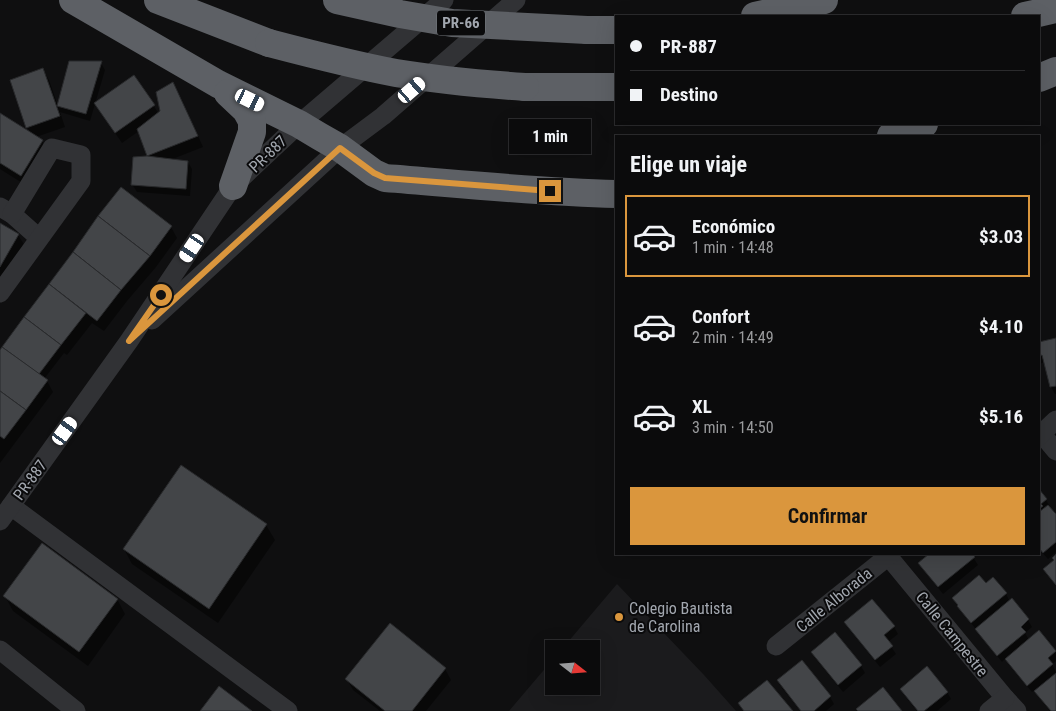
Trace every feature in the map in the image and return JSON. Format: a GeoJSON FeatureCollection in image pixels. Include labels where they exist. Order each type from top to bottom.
{"type":"FeatureCollection","features":[{"type":"Feature","properties":{"kind":"highway"},"geometry":{"type":"LineString","coordinates":[[74,0],[218,84],[299,124],[340,148],[374,173],[385,178],[517,189],[615,194]]}},
{"type":"Feature","properties":{"kind":"highway"},"geometry":{"type":"LineString","coordinates":[[158,0],[269,43],[396,73],[478,84],[525,87],[615,87]]}},
{"type":"Feature","properties":{"kind":"highway","name":"PR-66"},"geometry":{"type":"LineString","coordinates":[[337,0],[452,23],[615,30]]}},
{"type":"Feature","properties":{"kind":"highway"},"geometry":{"type":"LineString","coordinates":[[759,15],[824,0]]}},
{"type":"Feature","properties":{"kind":"highway"},"geometry":{"type":"LineString","coordinates":[[1029,15],[1056,9]]}},
{"type":"Feature","properties":{"kind":"highway"},"geometry":{"type":"LineString","coordinates":[[1040,78],[1056,71]]}},
{"type":"Feature","properties":{"kind":"highway"},"geometry":{"type":"LineString","coordinates":[[218,84],[246,110],[252,122],[252,132],[234,186]]}},
{"type":"Feature","properties":{"kind":"highway"},"geometry":{"type":"LineString","coordinates":[[893,135],[921,125]]}},
{"type":"Feature","properties":{"kind":"street","name":"PR-887"},"geometry":{"type":"LineString","coordinates":[[6,514],[129,341],[234,186],[299,124],[444,0]]}},
{"type":"Feature","properties":{"kind":"street","name":"PR-887"},"geometry":{"type":"LineString","coordinates":[[129,341],[340,148],[383,116],[516,0]]}},
{"type":"Feature","properties":{"kind":"street"},"geometry":{"type":"LineString","coordinates":[[0,293],[81,181],[81,155],[52,148],[6,210],[39,238]]}},
{"type":"Feature","properties":{"kind":"street"},"geometry":{"type":"LineString","coordinates":[[1056,420],[1040,434],[1056,451]]}},
{"type":"Feature","properties":{"kind":"street"},"geometry":{"type":"LineString","coordinates":[[6,514],[288,711]]}},
{"type":"Feature","properties":{"kind":"street","name":"Calle Alborada"},"geometry":{"type":"LineString","coordinates":[[776,646],[890,555]]}},
{"type":"Feature","properties":{"kind":"street","name":"Calle Campestre"},"geometry":{"type":"LineString","coordinates":[[890,555],[1011,705]]}},
{"type":"Feature","properties":{"kind":"street"},"geometry":{"type":"LineString","coordinates":[[0,650],[76,711]]}},
{"type":"Feature","properties":{"kind":"street"},"geometry":{"type":"LineString","coordinates":[[988,711],[1011,705]]}},
{"type":"Feature","properties":{"kind":"shaded area","name":"Colegio Bautista de Carolina"},"geometry":{"type":"Polygon","coordinates":[[[617,584],[736,711],[509,711],[545,669],[545,695],[600,695],[600,640],[570,640],[617,584]]]}},
{"type":"Feature","properties":{"kind":"building"},"geometry":{"type":"Polygon","coordinates":[[[69,61],[102,61],[86,114],[57,106],[69,61]]]}},
{"type":"Feature","properties":{"kind":"building"},"geometry":{"type":"Polygon","coordinates":[[[43,68],[60,116],[26,128],[10,80],[43,68]]]}},
{"type":"Feature","properties":{"kind":"building"},"geometry":{"type":"Polygon","coordinates":[[[134,75],[155,105],[115,133],[94,103],[134,75]]]}},
{"type":"Feature","properties":{"kind":"building"},"geometry":{"type":"Polygon","coordinates":[[[173,82],[198,136],[147,156],[137,129],[160,111],[156,92],[173,82]]]}},
{"type":"Feature","properties":{"kind":"building"},"geometry":{"type":"Polygon","coordinates":[[[0,113],[43,140],[21,176],[0,163],[0,113]]]}},
{"type":"Feature","properties":{"kind":"building"},"geometry":{"type":"Polygon","coordinates":[[[147,156],[188,161],[186,189],[131,185],[133,157],[147,156]]]}},
{"type":"Feature","properties":{"kind":"building"},"geometry":{"type":"Polygon","coordinates":[[[121,187],[172,226],[150,256],[98,216],[121,187]]]}},
{"type":"Feature","properties":{"kind":"building"},"geometry":{"type":"Polygon","coordinates":[[[98,216],[150,256],[121,290],[73,252],[98,216]]]}},
{"type":"Feature","properties":{"kind":"building"},"geometry":{"type":"Polygon","coordinates":[[[0,223],[19,234],[0,267],[0,223]]]}},
{"type":"Feature","properties":{"kind":"building"},"geometry":{"type":"Polygon","coordinates":[[[73,252],[121,290],[97,321],[49,284],[73,252]]]}},
{"type":"Feature","properties":{"kind":"building"},"geometry":{"type":"Polygon","coordinates":[[[49,284],[86,313],[61,345],[24,317],[49,284]]]}},
{"type":"Feature","properties":{"kind":"building"},"geometry":{"type":"Polygon","coordinates":[[[24,317],[61,345],[39,374],[2,347],[24,317]]]}},
{"type":"Feature","properties":{"kind":"building"},"geometry":{"type":"Polygon","coordinates":[[[1056,338],[1056,386],[1050,387],[1042,355],[1040,356],[1040,342],[1056,338]]]}},
{"type":"Feature","properties":{"kind":"building"},"geometry":{"type":"Polygon","coordinates":[[[2,347],[48,380],[26,410],[0,391],[0,350],[2,347]]]}},
{"type":"Feature","properties":{"kind":"building"},"geometry":{"type":"Polygon","coordinates":[[[0,391],[26,410],[4,439],[0,436],[0,391]]]}},
{"type":"Feature","properties":{"kind":"building"},"geometry":{"type":"Polygon","coordinates":[[[181,465],[267,524],[209,609],[123,549],[181,465]]]}},
{"type":"Feature","properties":{"kind":"building"},"geometry":{"type":"Polygon","coordinates":[[[1040,490],[1047,499],[1041,504],[1043,506],[1040,508],[1040,490]]]}},
{"type":"Feature","properties":{"kind":"building"},"geometry":{"type":"Polygon","coordinates":[[[1048,505],[1056,514],[1056,542],[1043,553],[1040,549],[1040,511],[1048,505]]]}},
{"type":"Feature","properties":{"kind":"building"},"geometry":{"type":"Polygon","coordinates":[[[42,543],[118,599],[79,652],[3,596],[42,543]]]}},
{"type":"Feature","properties":{"kind":"building"},"geometry":{"type":"Polygon","coordinates":[[[1056,554],[1056,585],[1043,569],[1054,560],[1052,558],[1056,554]]]}},
{"type":"Feature","properties":{"kind":"building"},"geometry":{"type":"Polygon","coordinates":[[[928,555],[973,555],[975,557],[938,587],[918,563],[928,555]]]}},
{"type":"Feature","properties":{"kind":"building"},"geometry":{"type":"Polygon","coordinates":[[[979,575],[986,583],[993,577],[1007,593],[971,623],[952,598],[979,575]]]}},
{"type":"Feature","properties":{"kind":"building"},"geometry":{"type":"Polygon","coordinates":[[[1012,598],[1029,619],[1021,627],[1026,632],[997,656],[975,629],[1012,598]]]}},
{"type":"Feature","properties":{"kind":"building"},"geometry":{"type":"Polygon","coordinates":[[[872,599],[895,626],[884,635],[893,646],[875,660],[844,622],[872,599]]]}},
{"type":"Feature","properties":{"kind":"building"},"geometry":{"type":"Polygon","coordinates":[[[390,623],[446,668],[412,711],[385,711],[345,679],[390,623]]]}},
{"type":"Feature","properties":{"kind":"building"},"geometry":{"type":"Polygon","coordinates":[[[1039,630],[1056,651],[1048,658],[1053,664],[1027,686],[1005,659],[1039,630]]]}},
{"type":"Feature","properties":{"kind":"building"},"geometry":{"type":"Polygon","coordinates":[[[835,632],[862,665],[838,685],[811,652],[835,632]]]}},
{"type":"Feature","properties":{"kind":"building"},"geometry":{"type":"Polygon","coordinates":[[[802,660],[831,696],[814,711],[801,711],[777,680],[802,660]]]}},
{"type":"Feature","properties":{"kind":"building"},"geometry":{"type":"Polygon","coordinates":[[[927,666],[948,692],[924,711],[918,711],[900,689],[927,666]]]}},
{"type":"Feature","properties":{"kind":"building"},"geometry":{"type":"Polygon","coordinates":[[[1056,673],[1056,711],[1051,711],[1034,691],[1056,673]]]}},
{"type":"Feature","properties":{"kind":"building"},"geometry":{"type":"Polygon","coordinates":[[[767,680],[793,711],[744,711],[738,703],[767,680]]]}},
{"type":"Feature","properties":{"kind":"building"},"geometry":{"type":"Polygon","coordinates":[[[219,686],[252,711],[200,711],[219,686]]]}},
{"type":"Feature","properties":{"kind":"building"},"geometry":{"type":"Polygon","coordinates":[[[883,687],[902,711],[858,711],[856,709],[883,687]]]}},
{"type":"Feature","properties":{"kind":"place","name":"Colegio Bautista de Carolina"},"geometry":{"type":"Point","coordinates":[619,617]}},
{"type":"Feature","properties":{"kind":"route"},"geometry":{"type":"LineString","coordinates":[[161,295],[129,341],[340,148],[374,173],[385,178],[550,191]]}}]}
